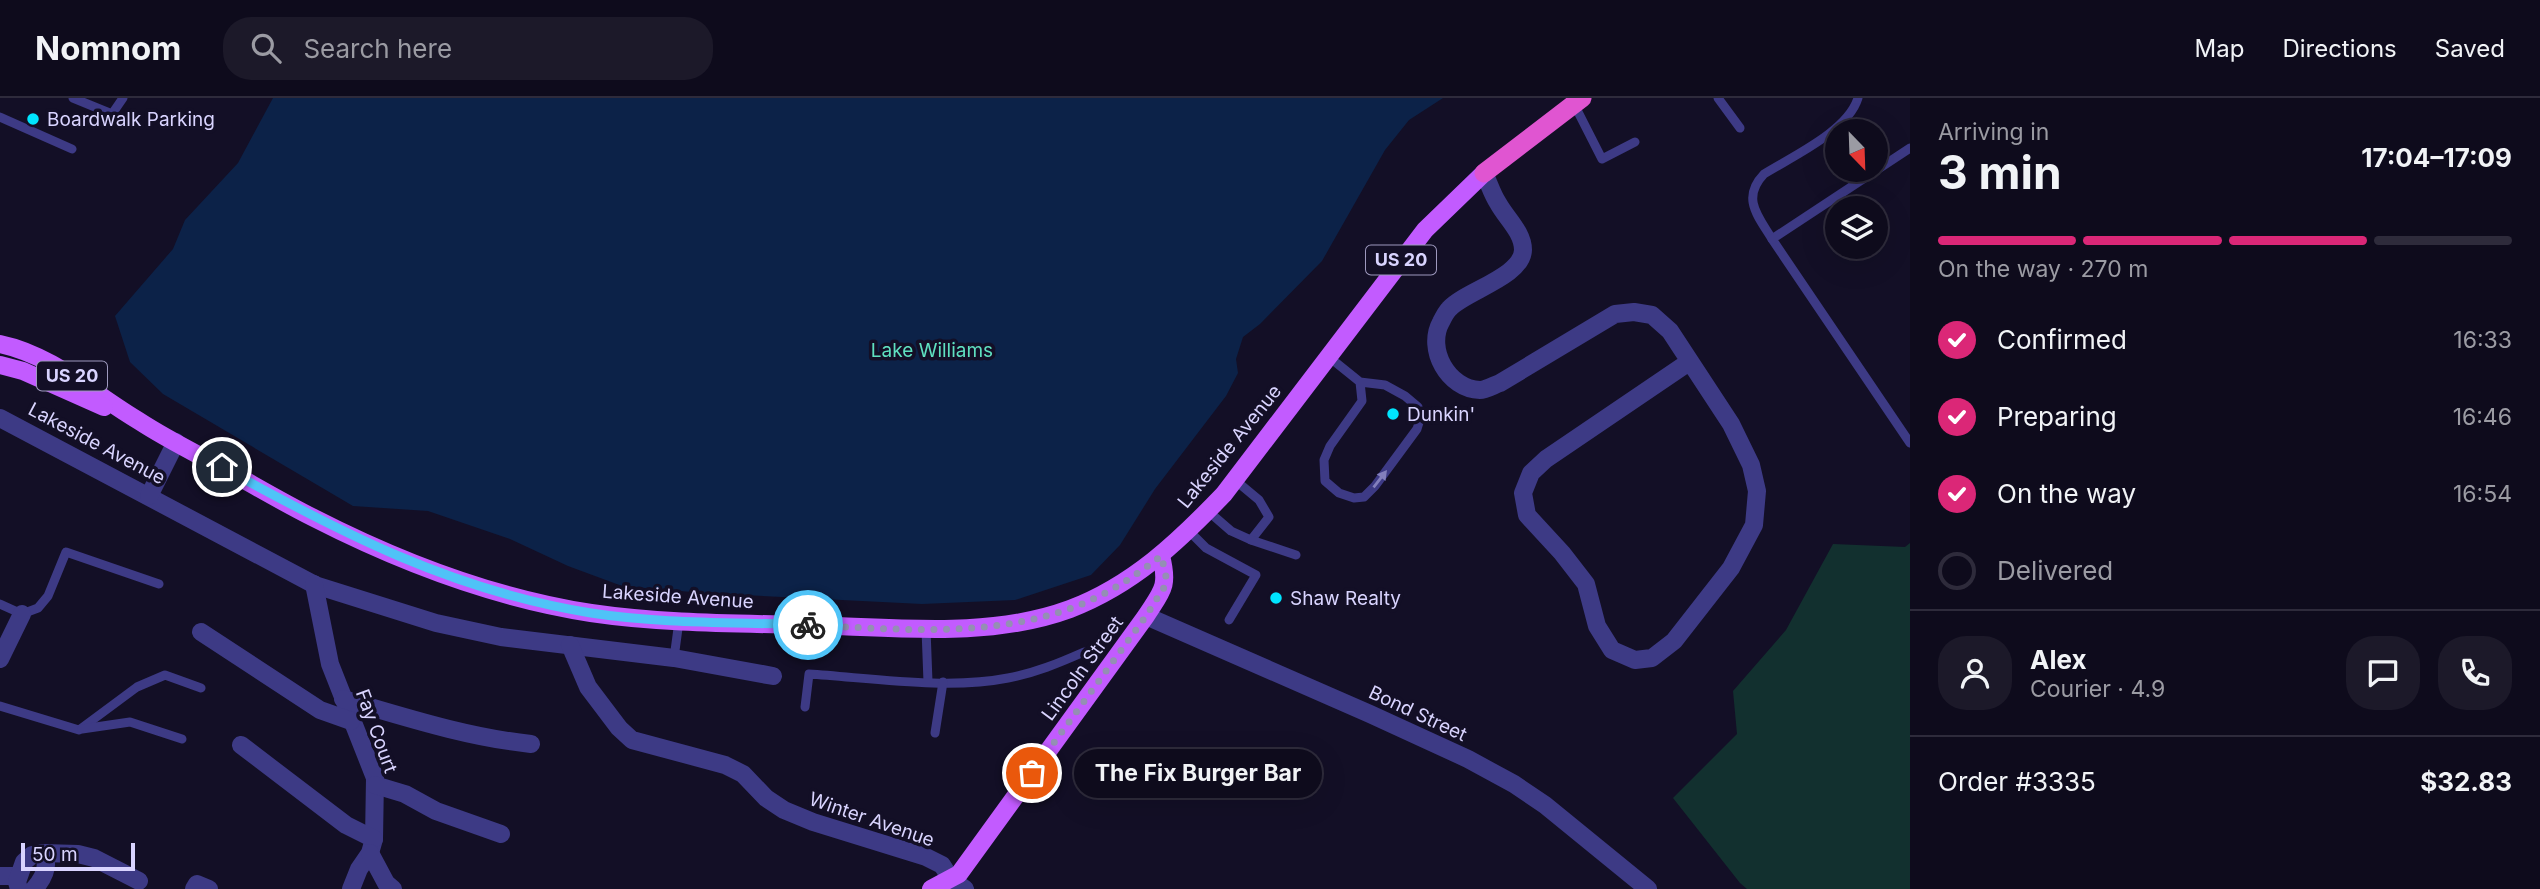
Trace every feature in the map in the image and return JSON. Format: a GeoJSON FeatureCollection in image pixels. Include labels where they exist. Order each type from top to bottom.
{"type":"FeatureCollection","features":[{"type":"Feature","properties":{"kind":"highway","name":"Lakeside Avenue"},"geometry":{"type":"LineString","coordinates":[[1485,173],[1578,101]]}},
{"type":"Feature","properties":{"kind":"main road","name":"Lakeside Avenue"},"geometry":{"type":"LineString","coordinates":[[0,365],[23,371],[138,421],[313,518],[384,552],[455,579],[524,600],[594,613],[679,621],[926,629],[1003,624],[1047,616],[1111,589],[1133,577],[1189,531],[1236,480],[1426,230],[1485,173]]}},
{"type":"Feature","properties":{"kind":"main road","name":"Lakeside Avenue"},"geometry":{"type":"LineString","coordinates":[[0,344],[23,348],[64,370],[138,421]]}},
{"type":"Feature","properties":{"kind":"main road","name":"Lincoln Street"},"geometry":{"type":"LineString","coordinates":[[931,889],[958,884],[959,874],[1146,616],[1165,586],[1166,574],[1161,556]]}},
{"type":"Feature","properties":{"kind":"street"},"geometry":{"type":"LineString","coordinates":[[1485,173],[1497,202],[1521,237],[1523,252],[1518,263],[1502,276],[1450,307],[1439,324],[1434,344],[1443,366],[1457,382],[1480,390],[1500,383],[1615,314],[1634,312],[1652,315],[1670,331],[1731,424],[1751,465],[1757,491],[1754,525],[1731,568],[1674,641],[1652,658],[1635,660],[1612,650],[1597,626],[1586,584],[1527,515],[1524,493],[1531,473],[1546,459],[1689,362]]}},
{"type":"Feature","properties":{"kind":"street","name":"Lakeside Avenue"},"geometry":{"type":"LineString","coordinates":[[0,418],[314,584],[436,623],[501,637],[674,658],[773,676]]}},
{"type":"Feature","properties":{"kind":"street"},"geometry":{"type":"LineString","coordinates":[[149,496],[176,442]]}},
{"type":"Feature","properties":{"kind":"street","name":"Fay Court"},"geometry":{"type":"LineString","coordinates":[[314,584],[330,664],[375,778],[372,846],[351,889]]}},
{"type":"Feature","properties":{"kind":"street"},"geometry":{"type":"LineString","coordinates":[[0,659],[22,614]]}},
{"type":"Feature","properties":{"kind":"street","name":"Bond Street"},"geometry":{"type":"LineString","coordinates":[[1146,616],[1370,714],[1468,759],[1514,784],[1545,805],[1648,889]]}},
{"type":"Feature","properties":{"kind":"street"},"geometry":{"type":"LineString","coordinates":[[201,632],[320,710],[351,721]]}},
{"type":"Feature","properties":{"kind":"street","name":"Winter Avenue"},"geometry":{"type":"LineString","coordinates":[[570,645],[588,687],[619,728],[632,740],[725,765],[743,774],[766,797],[784,810],[813,822],[926,857],[942,865],[958,884]]}},
{"type":"Feature","properties":{"kind":"street"},"geometry":{"type":"LineString","coordinates":[[343,699],[452,730],[494,740],[531,744]]}},
{"type":"Feature","properties":{"kind":"street"},"geometry":{"type":"LineString","coordinates":[[241,745],[372,846],[386,883],[393,889]]}},
{"type":"Feature","properties":{"kind":"street"},"geometry":{"type":"LineString","coordinates":[[375,785],[405,794],[436,811],[501,834]]}},
{"type":"Feature","properties":{"kind":"street"},"geometry":{"type":"LineString","coordinates":[[34,889],[46,870],[47,861],[43,853]]}},
{"type":"Feature","properties":{"kind":"street"},"geometry":{"type":"LineString","coordinates":[[0,876],[19,882],[24,862],[32,855],[78,854],[94,858],[139,881]]}},
{"type":"Feature","properties":{"kind":"street"},"geometry":{"type":"LineString","coordinates":[[194,889],[197,884],[209,889]]}},
{"type":"Feature","properties":{"kind":"lane"},"geometry":{"type":"LineString","coordinates":[[73,98],[112,114],[123,98]]}},
{"type":"Feature","properties":{"kind":"lane"},"geometry":{"type":"LineString","coordinates":[[1718,98],[1740,128]]}},
{"type":"Feature","properties":{"kind":"lane"},"geometry":{"type":"LineString","coordinates":[[1858,98],[1849,116],[1834,131],[1756,182],[1752,198],[1755,211],[1772,239],[1907,431],[1910,443]]}},
{"type":"Feature","properties":{"kind":"lane"},"geometry":{"type":"LineString","coordinates":[[1578,101],[1602,159],[1635,142]]}},
{"type":"Feature","properties":{"kind":"lane"},"geometry":{"type":"LineString","coordinates":[[0,117],[72,149]]}},
{"type":"Feature","properties":{"kind":"lane"},"geometry":{"type":"LineString","coordinates":[[1772,239],[1910,148]]}},
{"type":"Feature","properties":{"kind":"lane"},"geometry":{"type":"LineString","coordinates":[[1329,357],[1360,382],[1385,385],[1405,396],[1418,407],[1421,416],[1417,429],[1376,486],[1364,497],[1353,498],[1339,493],[1325,481],[1324,460],[1330,446],[1362,401],[1360,382]]}},
{"type":"Feature","properties":{"kind":"lane"},"geometry":{"type":"LineString","coordinates":[[1236,480],[1259,500],[1269,517],[1251,540]]}},
{"type":"Feature","properties":{"kind":"lane"},"geometry":{"type":"LineString","coordinates":[[1208,511],[1231,531],[1296,555]]}},
{"type":"Feature","properties":{"kind":"lane"},"geometry":{"type":"LineString","coordinates":[[1189,531],[1206,548],[1256,575],[1229,620]]}},
{"type":"Feature","properties":{"kind":"lane"},"geometry":{"type":"LineString","coordinates":[[0,604],[22,614],[38,608],[48,596],[66,552],[159,584]]}},
{"type":"Feature","properties":{"kind":"lane"},"geometry":{"type":"LineString","coordinates":[[674,658],[679,621]]}},
{"type":"Feature","properties":{"kind":"lane"},"geometry":{"type":"LineString","coordinates":[[926,629],[928,682]]}},
{"type":"Feature","properties":{"kind":"lane"},"geometry":{"type":"LineString","coordinates":[[805,707],[809,674],[928,682],[973,682],[1007,678],[1049,667],[1084,652]]}},
{"type":"Feature","properties":{"kind":"lane"},"geometry":{"type":"LineString","coordinates":[[79,730],[137,687],[165,675],[201,688]]}},
{"type":"Feature","properties":{"kind":"lane"},"geometry":{"type":"LineString","coordinates":[[935,733],[943,682]]}},
{"type":"Feature","properties":{"kind":"lane"},"geometry":{"type":"LineString","coordinates":[[0,706],[79,730],[130,722],[182,739]]}},
{"type":"Feature","properties":{"kind":"green space"},"geometry":{"type":"Polygon","coordinates":[[[1910,543],[1910,889],[1747,889],[1673,798],[1737,734],[1733,691],[1786,630],[1833,544],[1905,547],[1910,543]]]}},
{"type":"Feature","properties":{"kind":"water","name":"Lake Williams"},"geometry":{"type":"Polygon","coordinates":[[[273,98],[1443,98],[1409,120],[1385,150],[1322,261],[1260,324],[1243,337],[1236,359],[1238,373],[1226,396],[1155,489],[1120,545],[1091,575],[1015,600],[922,604],[622,586],[568,566],[510,539],[428,511],[353,506],[163,394],[130,362],[115,316],[173,249],[185,220],[238,163],[273,98]]]}},
{"type":"Feature","properties":{"kind":"way so far"},"geometry":{"type":"LineString","coordinates":[[808,625],[926,629],[1027,621],[1090,600],[1133,577],[1161,556],[1166,574],[1165,586],[1032,773]]}},
{"type":"Feature","properties":{"kind":"place","name":"Boardwalk Parking"},"geometry":{"type":"Point","coordinates":[33,119]}},
{"type":"Feature","properties":{"kind":"place","name":"Dunkin'"},"geometry":{"type":"Point","coordinates":[1393,414]}},
{"type":"Feature","properties":{"kind":"place","name":"Shaw Realty"},"geometry":{"type":"Point","coordinates":[1276,598]}},
{"type":"Feature","properties":{"kind":"place","name":"The Fix Burger Bar"},"geometry":{"type":"Point","coordinates":[1032,773]}},
{"type":"Feature","properties":{"kind":"route"},"geometry":{"type":"LineString","coordinates":[[222,467],[313,518],[384,552],[455,579],[524,600],[630,617],[808,625]]}}]}
